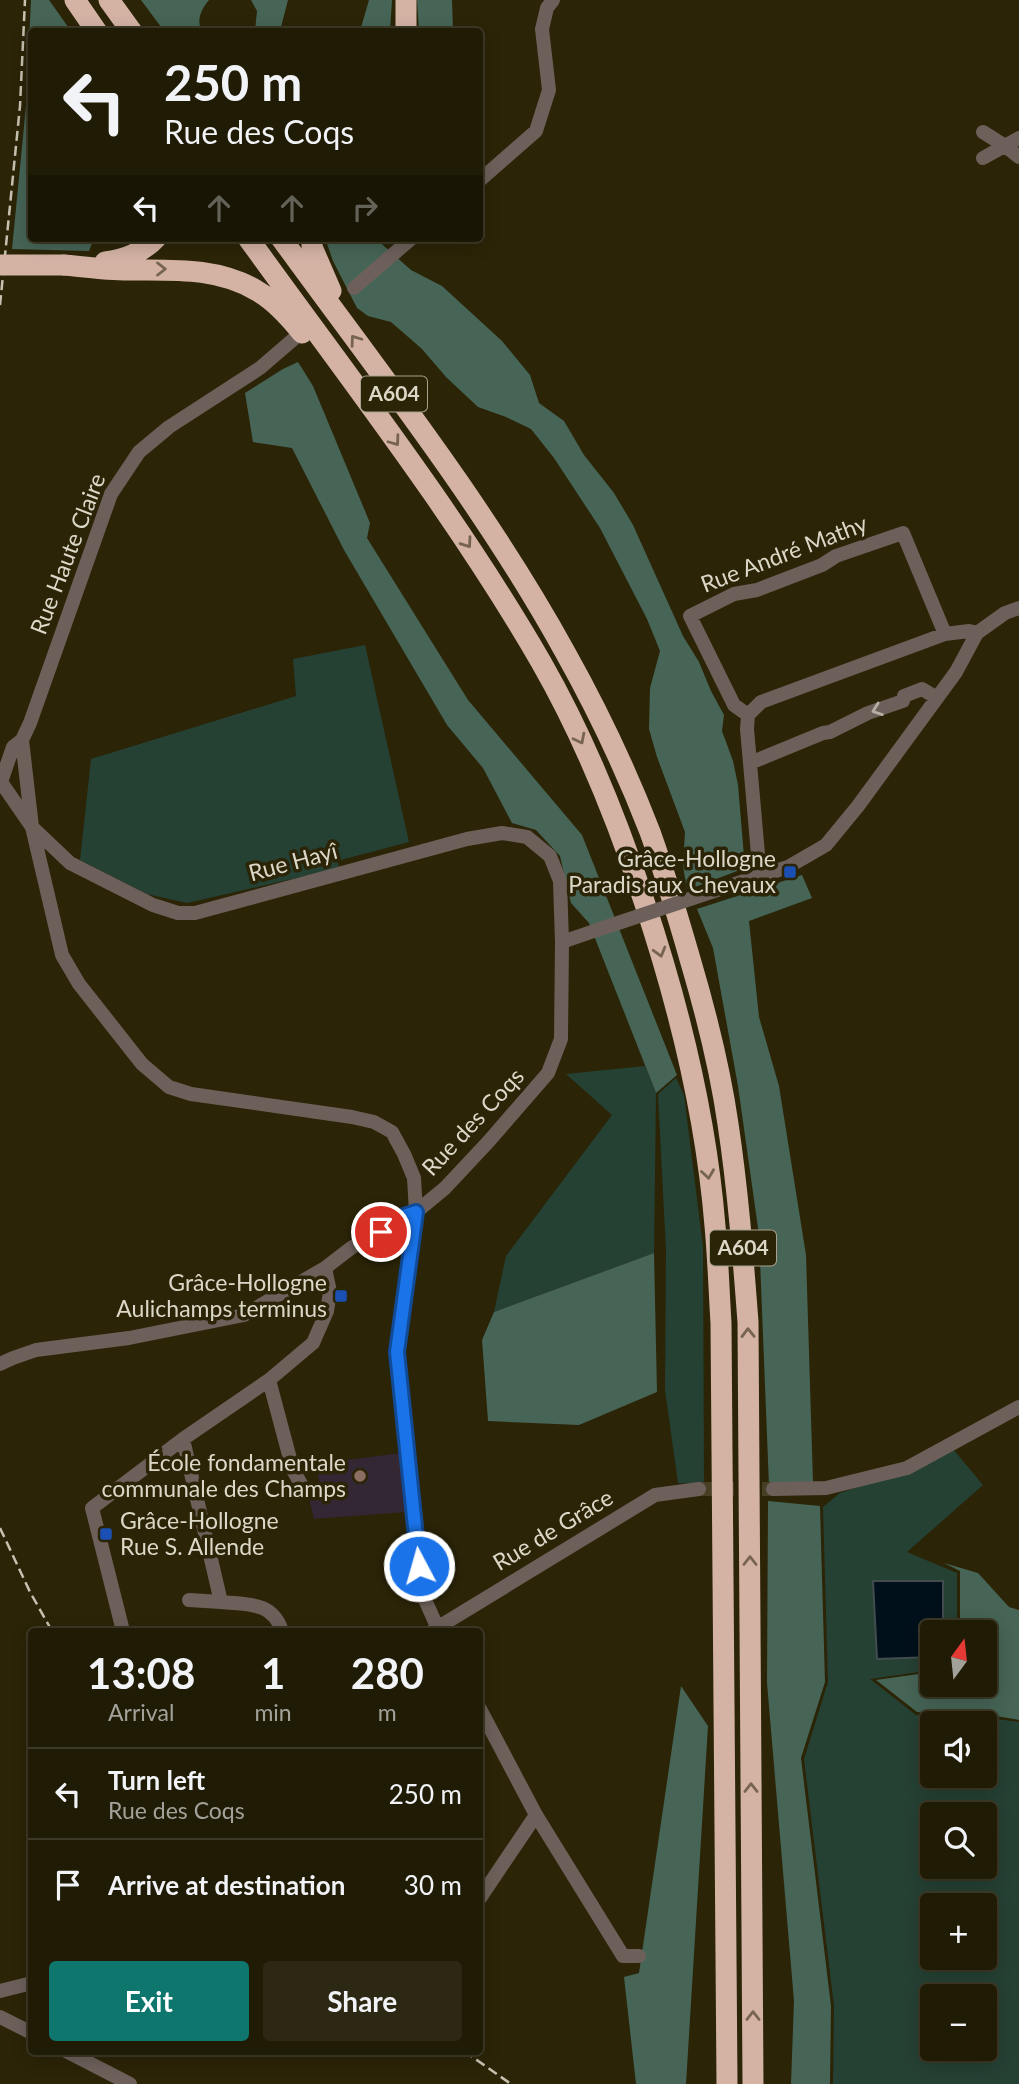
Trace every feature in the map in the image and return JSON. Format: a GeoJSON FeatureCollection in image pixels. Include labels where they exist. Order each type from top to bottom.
{"type":"FeatureCollection","features":[{"type":"Feature","properties":{"kind":"highway"},"geometry":{"type":"LineString","coordinates":[[75,0],[94,28]]}},
{"type":"Feature","properties":{"kind":"highway"},"geometry":{"type":"LineString","coordinates":[[109,0],[129,28]]}},
{"type":"Feature","properties":{"kind":"highway"},"geometry":{"type":"LineString","coordinates":[[406,0],[406,28]]}},
{"type":"Feature","properties":{"kind":"highway"},"geometry":{"type":"LineString","coordinates":[[66,266],[121,258],[152,242]]}},
{"type":"Feature","properties":{"kind":"highway","name":"A604"},"geometry":{"type":"LineString","coordinates":[[251,242],[492,579],[542,665],[586,750],[624,841],[656,936],[682,1027],[701,1124],[715,1224],[721,1323],[727,2084]]}},
{"type":"Feature","properties":{"kind":"highway","name":"A604"},"geometry":{"type":"LineString","coordinates":[[284,242],[514,565],[565,652],[610,740],[650,832],[708,1020],[730,1133],[741,1222],[748,1322],[753,2084]]}},
{"type":"Feature","properties":{"kind":"highway"},"geometry":{"type":"LineString","coordinates":[[312,242],[331,293],[335,314]]}},
{"type":"Feature","properties":{"kind":"highway"},"geometry":{"type":"LineString","coordinates":[[0,265],[103,269],[167,268],[194,271],[242,283],[272,302],[316,350],[340,366]]}},
{"type":"Feature","properties":{"kind":"street"},"geometry":{"type":"LineString","coordinates":[[483,177],[536,131],[549,90],[542,29],[547,8],[553,0]]}},
{"type":"Feature","properties":{"kind":"street"},"geometry":{"type":"LineString","coordinates":[[983,132],[1019,157]]}},
{"type":"Feature","properties":{"kind":"street"},"geometry":{"type":"LineString","coordinates":[[983,158],[1019,138]]}},
{"type":"Feature","properties":{"kind":"street"},"geometry":{"type":"LineString","coordinates":[[354,288],[407,242]]}},
{"type":"Feature","properties":{"kind":"street","name":"Rue Haute Claire"},"geometry":{"type":"LineString","coordinates":[[0,782],[13,747],[22,740],[30,723],[111,495],[123,475],[139,452],[169,426],[260,368],[296,337]]}},
{"type":"Feature","properties":{"kind":"street","name":"Rue André Mathy"},"geometry":{"type":"LineString","coordinates":[[748,715],[734,705],[690,616],[734,594],[757,590],[822,565],[835,556],[903,533],[945,634]]}},
{"type":"Feature","properties":{"kind":"street"},"geometry":{"type":"LineString","coordinates":[[562,942],[788,867],[826,845],[858,806],[956,672],[976,633],[1005,613],[1019,608]]}},
{"type":"Feature","properties":{"kind":"street"},"geometry":{"type":"LineString","coordinates":[[760,877],[748,715],[761,702],[945,634],[969,631],[976,633]]}},
{"type":"Feature","properties":{"kind":"street"},"geometry":{"type":"LineString","coordinates":[[750,762],[830,732],[868,713],[903,701],[904,696],[922,689],[937,698]]}},
{"type":"Feature","properties":{"kind":"street"},"geometry":{"type":"LineString","coordinates":[[22,740],[33,827],[61,956],[79,985],[142,1064],[169,1087],[191,1094],[374,1122],[392,1132],[404,1154],[414,1178],[416,1212],[397,1352],[422,1593],[435,1628]]}},
{"type":"Feature","properties":{"kind":"street","name":"Rue Hayî"},"geometry":{"type":"LineString","coordinates":[[0,782],[33,827],[70,863],[153,905],[178,913],[195,913],[467,839],[502,833],[527,838],[550,856],[560,881],[562,942]]}},
{"type":"Feature","properties":{"kind":"street","name":"Rue des Coqs"},"geometry":{"type":"LineString","coordinates":[[0,1364],[36,1350],[129,1338],[244,1315],[324,1268],[404,1216],[416,1212],[445,1188],[548,1073],[561,1039],[562,942]]}},
{"type":"Feature","properties":{"kind":"street"},"geometry":{"type":"LineString","coordinates":[[122,1628],[92,1508],[183,1439],[270,1380],[313,1343],[327,1311],[330,1292],[324,1268]]}},
{"type":"Feature","properties":{"kind":"street"},"geometry":{"type":"LineString","coordinates":[[270,1380],[293,1470],[301,1484]]}},
{"type":"Feature","properties":{"kind":"street"},"geometry":{"type":"LineString","coordinates":[[773,1489],[825,1488],[907,1468],[1019,1407]]}},
{"type":"Feature","properties":{"kind":"street"},"geometry":{"type":"LineString","coordinates":[[183,1439],[221,1602]]}},
{"type":"Feature","properties":{"kind":"street","name":"Rue de Grâce"},"geometry":{"type":"LineString","coordinates":[[439,1628],[655,1495],[699,1489]]}},
{"type":"Feature","properties":{"kind":"street"},"geometry":{"type":"LineString","coordinates":[[189,1600],[264,1607],[278,1618],[281,1628]]}},
{"type":"Feature","properties":{"kind":"street"},"geometry":{"type":"LineString","coordinates":[[483,1724],[623,1956],[639,1956]]}},
{"type":"Feature","properties":{"kind":"street"},"geometry":{"type":"LineString","coordinates":[[483,1894],[536,1815]]}},
{"type":"Feature","properties":{"kind":"street"},"geometry":{"type":"LineString","coordinates":[[0,1991],[28,1984]]}},
{"type":"Feature","properties":{"kind":"street"},"geometry":{"type":"LineString","coordinates":[[0,2017],[28,2031]]}},
{"type":"Feature","properties":{"kind":"street"},"geometry":{"type":"LineString","coordinates":[[74,2055],[130,2084]]}},
{"type":"Feature","properties":{"kind":"shaded area","name":"École fondamentale communale des Champs"},"geometry":{"type":"Polygon","coordinates":[[[401,1453],[406,1512],[314,1519],[307,1491],[320,1487],[316,1464],[401,1453]]]}},
{"type":"Feature","properties":{"kind":"green space"},"geometry":{"type":"Polygon","coordinates":[[[31,0],[49,0],[69,28],[30,28],[31,0]]]}},
{"type":"Feature","properties":{"kind":"green space"},"geometry":{"type":"Polygon","coordinates":[[[141,0],[209,0],[200,15],[201,28],[162,28],[141,0]]]}},
{"type":"Feature","properties":{"kind":"green space"},"geometry":{"type":"Polygon","coordinates":[[[251,0],[288,0],[281,28],[255,28],[257,11],[251,0]]]}},
{"type":"Feature","properties":{"kind":"green space"},"geometry":{"type":"Polygon","coordinates":[[[369,0],[392,0],[390,28],[361,28],[369,0]]]}},
{"type":"Feature","properties":{"kind":"green space"},"geometry":{"type":"Polygon","coordinates":[[[417,0],[452,0],[453,28],[419,28],[417,0]]]}},
{"type":"Feature","properties":{"kind":"green space"},"geometry":{"type":"Polygon","coordinates":[[[28,64],[28,242],[92,242],[89,251],[12,249],[28,64]]]}},
{"type":"Feature","properties":{"kind":"green space"},"geometry":{"type":"Polygon","coordinates":[[[326,242],[380,242],[411,270],[442,286],[502,341],[530,375],[539,403],[564,421],[584,455],[614,493],[633,525],[683,636],[699,662],[724,715],[722,731],[738,785],[745,868],[687,890],[683,866],[685,832],[649,729],[650,688],[660,651],[647,619],[600,528],[554,458],[531,429],[478,407],[446,377],[422,349],[391,322],[368,316],[357,308],[326,242]]]}},
{"type":"Feature","properties":{"kind":"green space"},"geometry":{"type":"Polygon","coordinates":[[[298,362],[313,386],[370,523],[367,538],[468,700],[582,835],[677,1075],[656,1093],[589,923],[571,903],[560,856],[536,830],[512,823],[483,768],[447,725],[344,550],[292,448],[253,442],[245,393],[298,362]]]}},
{"type":"Feature","properties":{"kind":"green space"},"geometry":{"type":"Polygon","coordinates":[[[365,645],[409,842],[337,861],[340,868],[187,903],[147,894],[80,860],[91,759],[296,696],[293,659],[365,645]]]}},
{"type":"Feature","properties":{"kind":"green space"},"geometry":{"type":"Polygon","coordinates":[[[802,875],[812,898],[749,921],[759,1017],[779,1086],[806,1255],[813,1482],[769,1486],[759,1235],[738,1086],[713,948],[697,909],[802,875]]]}},
{"type":"Feature","properties":{"kind":"green space"},"geometry":{"type":"Polygon","coordinates":[[[645,1066],[656,1093],[654,1253],[494,1312],[506,1256],[612,1115],[566,1074],[645,1066]]]}},
{"type":"Feature","properties":{"kind":"green space"},"geometry":{"type":"Polygon","coordinates":[[[676,1078],[684,1095],[703,1247],[704,1484],[678,1483],[665,1390],[666,1251],[658,1094],[676,1078]]]}},
{"type":"Feature","properties":{"kind":"green space"},"geometry":{"type":"Polygon","coordinates":[[[654,1253],[657,1392],[579,1425],[488,1421],[482,1340],[494,1312],[654,1253]]]}},
{"type":"Feature","properties":{"kind":"green space"},"geometry":{"type":"Polygon","coordinates":[[[953,1449],[983,1485],[907,1552],[957,1573],[957,1620],[943,1620],[943,1581],[877,1659],[920,1657],[920,1672],[870,1679],[916,1715],[920,1715],[920,1788],[997,1788],[997,1719],[1019,1722],[1019,2084],[833,2084],[834,2006],[804,1759],[828,1682],[823,1507],[840,1493],[909,1470],[953,1449]]]}},
{"type":"Feature","properties":{"kind":"green space"},"geometry":{"type":"Polygon","coordinates":[[[768,1501],[820,1506],[825,1682],[801,1758],[831,2006],[830,2084],[791,2084],[794,2001],[767,1683],[768,1501]]]}},
{"type":"Feature","properties":{"kind":"green space"},"geometry":{"type":"Polygon","coordinates":[[[944,1563],[978,1573],[1009,1607],[1019,1610],[1019,1720],[997,1716],[997,1711],[917,1712],[876,1680],[920,1674],[920,1698],[998,1698],[998,1620],[960,1620],[960,1571],[944,1563]]]}},
{"type":"Feature","properties":{"kind":"green space"},"geometry":{"type":"Polygon","coordinates":[[[681,1686],[708,1726],[686,2084],[636,2084],[624,1977],[639,1973],[681,1686]]]}},
{"type":"Feature","properties":{"kind":"water"},"geometry":{"type":"Polygon","coordinates":[[[873,1581],[943,1581],[943,1620],[920,1620],[920,1657],[877,1659],[873,1581]]]}},
{"type":"Feature","properties":{"kind":"tunnel"},"geometry":{"type":"LineString","coordinates":[[699,1489],[773,1489]]}},
{"type":"Feature","properties":{"kind":"railway"},"geometry":{"type":"LineString","coordinates":[[0,305],[20,106],[25,0]]}},
{"type":"Feature","properties":{"kind":"railway"},"geometry":{"type":"LineString","coordinates":[[0,1528],[50,1628]]}},
{"type":"Feature","properties":{"kind":"railway"},"geometry":{"type":"LineString","coordinates":[[470,2055],[511,2084]]}},
{"type":"Feature","properties":{"kind":"place","name":"Grâce-Hollogne Paradis aux Chevaux"},"geometry":{"type":"Point","coordinates":[790,872]}},
{"type":"Feature","properties":{"kind":"place","name":"Grâce-Hollogne Aulichamps terminus"},"geometry":{"type":"Point","coordinates":[341,1296]}},
{"type":"Feature","properties":{"kind":"place","name":"École fondamentale communale des Champs"},"geometry":{"type":"Point","coordinates":[360,1476]}},
{"type":"Feature","properties":{"kind":"place","name":"Grâce-Hollogne Rue S. Allende"},"geometry":{"type":"Point","coordinates":[106,1534]}},
{"type":"Feature","properties":{"kind":"route"},"geometry":{"type":"LineString","coordinates":[[381,1232],[404,1216],[416,1212],[397,1352],[419,1566]]}}]}
